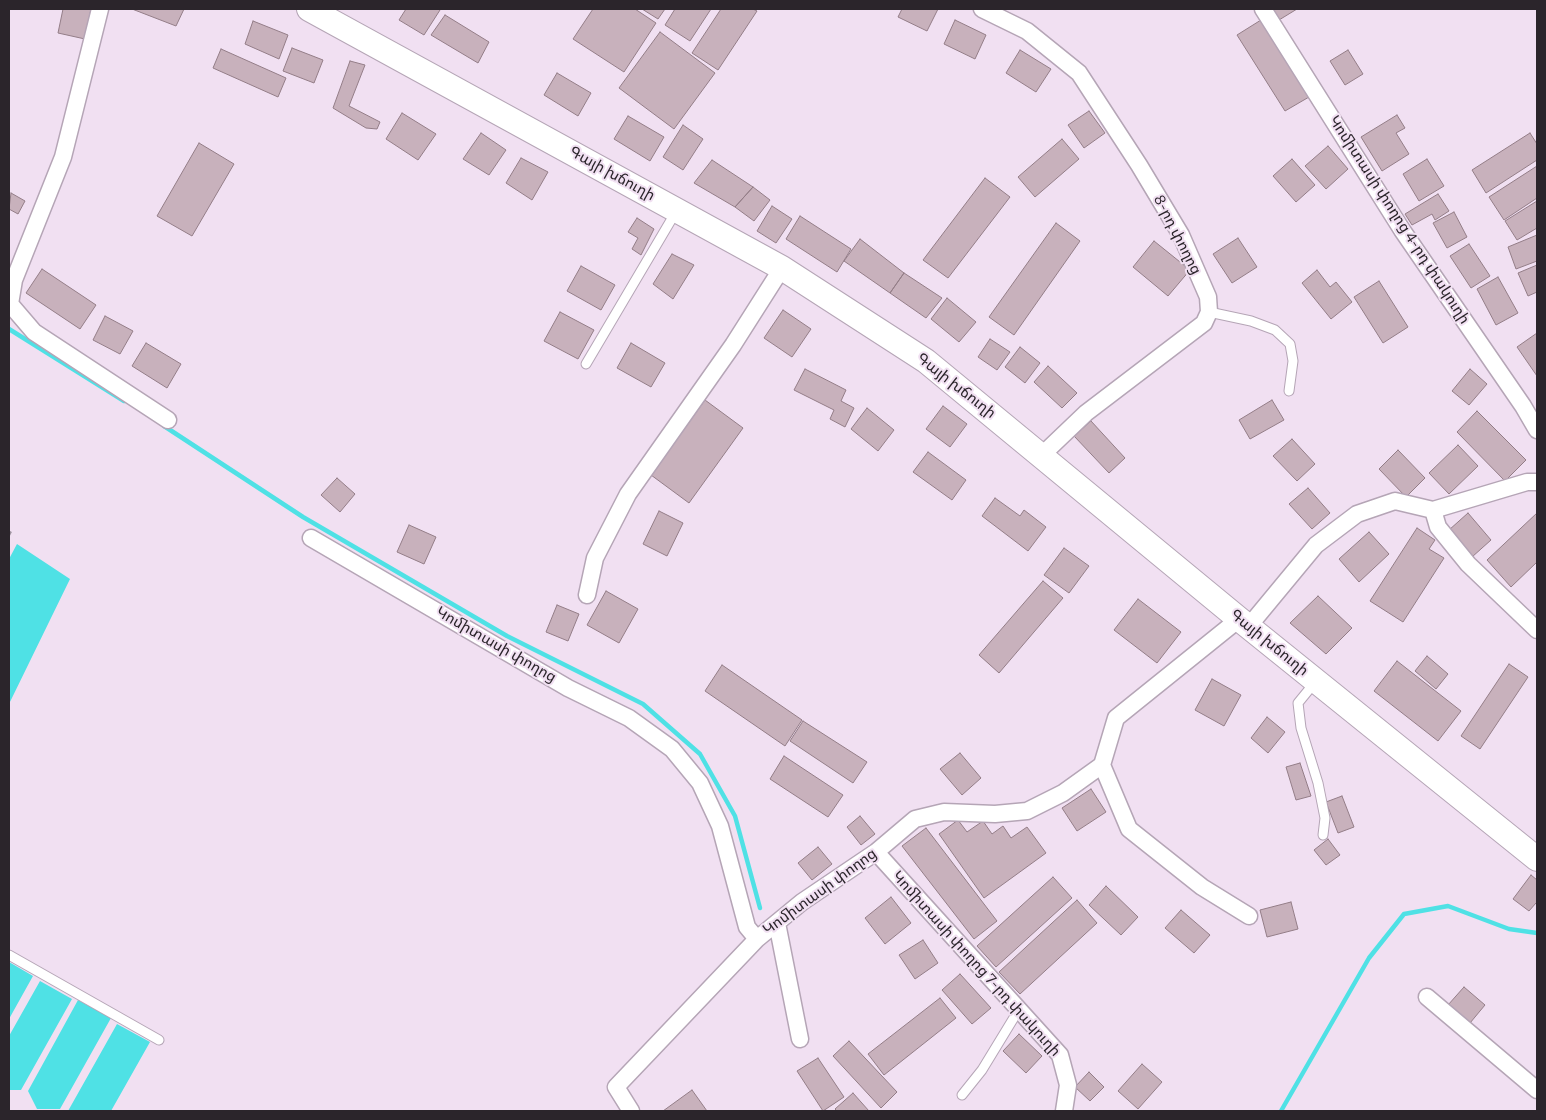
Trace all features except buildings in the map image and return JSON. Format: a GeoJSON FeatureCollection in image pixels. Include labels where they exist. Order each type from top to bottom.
{"type":"FeatureCollection","features":[{"type":"Feature","properties":{"kind":"main road","name":"Գայի խճուղի"},"geometry":{"type":"LineString","coordinates":[[309,9],[782,268],[926,361],[1244,623],[1537,859]]}},
{"type":"Feature","properties":{"kind":"street"},"geometry":{"type":"LineString","coordinates":[[100,9],[63,157],[14,280],[10,304],[34,332],[168,420]]}},
{"type":"Feature","properties":{"kind":"street","name":"8-րդ փողոց"},"geometry":{"type":"LineString","coordinates":[[982,9],[1027,32],[1079,73],[1139,165],[1180,235],[1208,297],[1209,312]]}},
{"type":"Feature","properties":{"kind":"street","name":"Կոմիտասի փողոց 4-րդ փակուղի"},"geometry":{"type":"LineString","coordinates":[[1263,9],[1402,230],[1523,406],[1537,430]]}},
{"type":"Feature","properties":{"kind":"street"},"geometry":{"type":"LineString","coordinates":[[587,595],[595,558],[628,494],[733,345],[782,268]]}},
{"type":"Feature","properties":{"kind":"street"},"geometry":{"type":"LineString","coordinates":[[1042,455],[1086,414],[1204,323],[1209,312]]}},
{"type":"Feature","properties":{"kind":"street"},"geometry":{"type":"LineString","coordinates":[[1249,916],[1202,887],[1129,828],[1102,765],[1116,718],[1244,623],[1316,545],[1357,514],[1395,501],[1433,510],[1527,482],[1537,482]]}},
{"type":"Feature","properties":{"kind":"street"},"geometry":{"type":"LineString","coordinates":[[1433,510],[1438,527],[1468,564],[1537,630]]}},
{"type":"Feature","properties":{"kind":"street","name":"Կոմիտասի փողոց"},"geometry":{"type":"LineString","coordinates":[[311,538],[568,688],[629,718],[672,749],[700,783],[720,826],[741,910],[747,926],[757,939],[802,902],[876,852],[915,819],[944,812],[995,814],[1027,811],[1063,793],[1102,765]]}},
{"type":"Feature","properties":{"kind":"street","name":"Կոմիտասի փողոց 7-րդ փակուղի"},"geometry":{"type":"LineString","coordinates":[[876,852],[1018,1011],[1060,1055],[1068,1085],[1064,1111]]}},
{"type":"Feature","properties":{"kind":"street"},"geometry":{"type":"LineString","coordinates":[[776,923],[800,1039]]}},
{"type":"Feature","properties":{"kind":"street"},"geometry":{"type":"LineString","coordinates":[[631,1111],[616,1087],[757,939]]}},
{"type":"Feature","properties":{"kind":"street"},"geometry":{"type":"LineString","coordinates":[[1428,998],[1537,1090]]}},
{"type":"Feature","properties":{"kind":"lane"},"geometry":{"type":"LineString","coordinates":[[586,364],[677,210]]}},
{"type":"Feature","properties":{"kind":"lane"},"geometry":{"type":"LineString","coordinates":[[1209,312],[1250,321],[1275,330],[1290,344],[1294,361],[1289,391]]}},
{"type":"Feature","properties":{"kind":"lane"},"geometry":{"type":"LineString","coordinates":[[1317,681],[1298,703],[1301,728],[1318,783],[1325,818],[1323,835]]}},
{"type":"Feature","properties":{"kind":"lane"},"geometry":{"type":"LineString","coordinates":[[9,954],[159,1040]]}},
{"type":"Feature","properties":{"kind":"lane"},"geometry":{"type":"LineString","coordinates":[[962,1095],[982,1070],[1018,1011]]}},
{"type":"Feature","properties":{"kind":"path"},"geometry":{"type":"LineString","coordinates":[[9,535],[12,529]]}},
{"type":"Feature","properties":{"kind":"water"},"geometry":{"type":"Polygon","coordinates":[[[17,544],[70,579],[9,704],[9,559],[17,544]]]}},
{"type":"Feature","properties":{"kind":"water"},"geometry":{"type":"Polygon","coordinates":[[[9,962],[33,976],[9,1019],[9,962]]]}},
{"type":"Feature","properties":{"kind":"water"},"geometry":{"type":"Polygon","coordinates":[[[40,981],[72,999],[21,1090],[9,1090],[9,1036],[40,981]]]}},
{"type":"Feature","properties":{"kind":"water"},"geometry":{"type":"Polygon","coordinates":[[[78,1000],[111,1018],[60,1109],[37,1109],[28,1091],[78,1000]]]}},
{"type":"Feature","properties":{"kind":"water"},"geometry":{"type":"Polygon","coordinates":[[[117,1024],[150,1042],[111,1111],[68,1111],[117,1024]]]}},
{"type":"Feature","properties":{"kind":"waterway"},"geometry":{"type":"LineString","coordinates":[[9,329],[124,401]]}},
{"type":"Feature","properties":{"kind":"waterway"},"geometry":{"type":"LineString","coordinates":[[164,426],[303,517],[507,636],[643,704],[700,754],[735,816],[760,908]]}},
{"type":"Feature","properties":{"kind":"waterway"},"geometry":{"type":"LineString","coordinates":[[1281,1111],[1369,958],[1404,914],[1448,906],[1509,929],[1537,933]]}}]}
